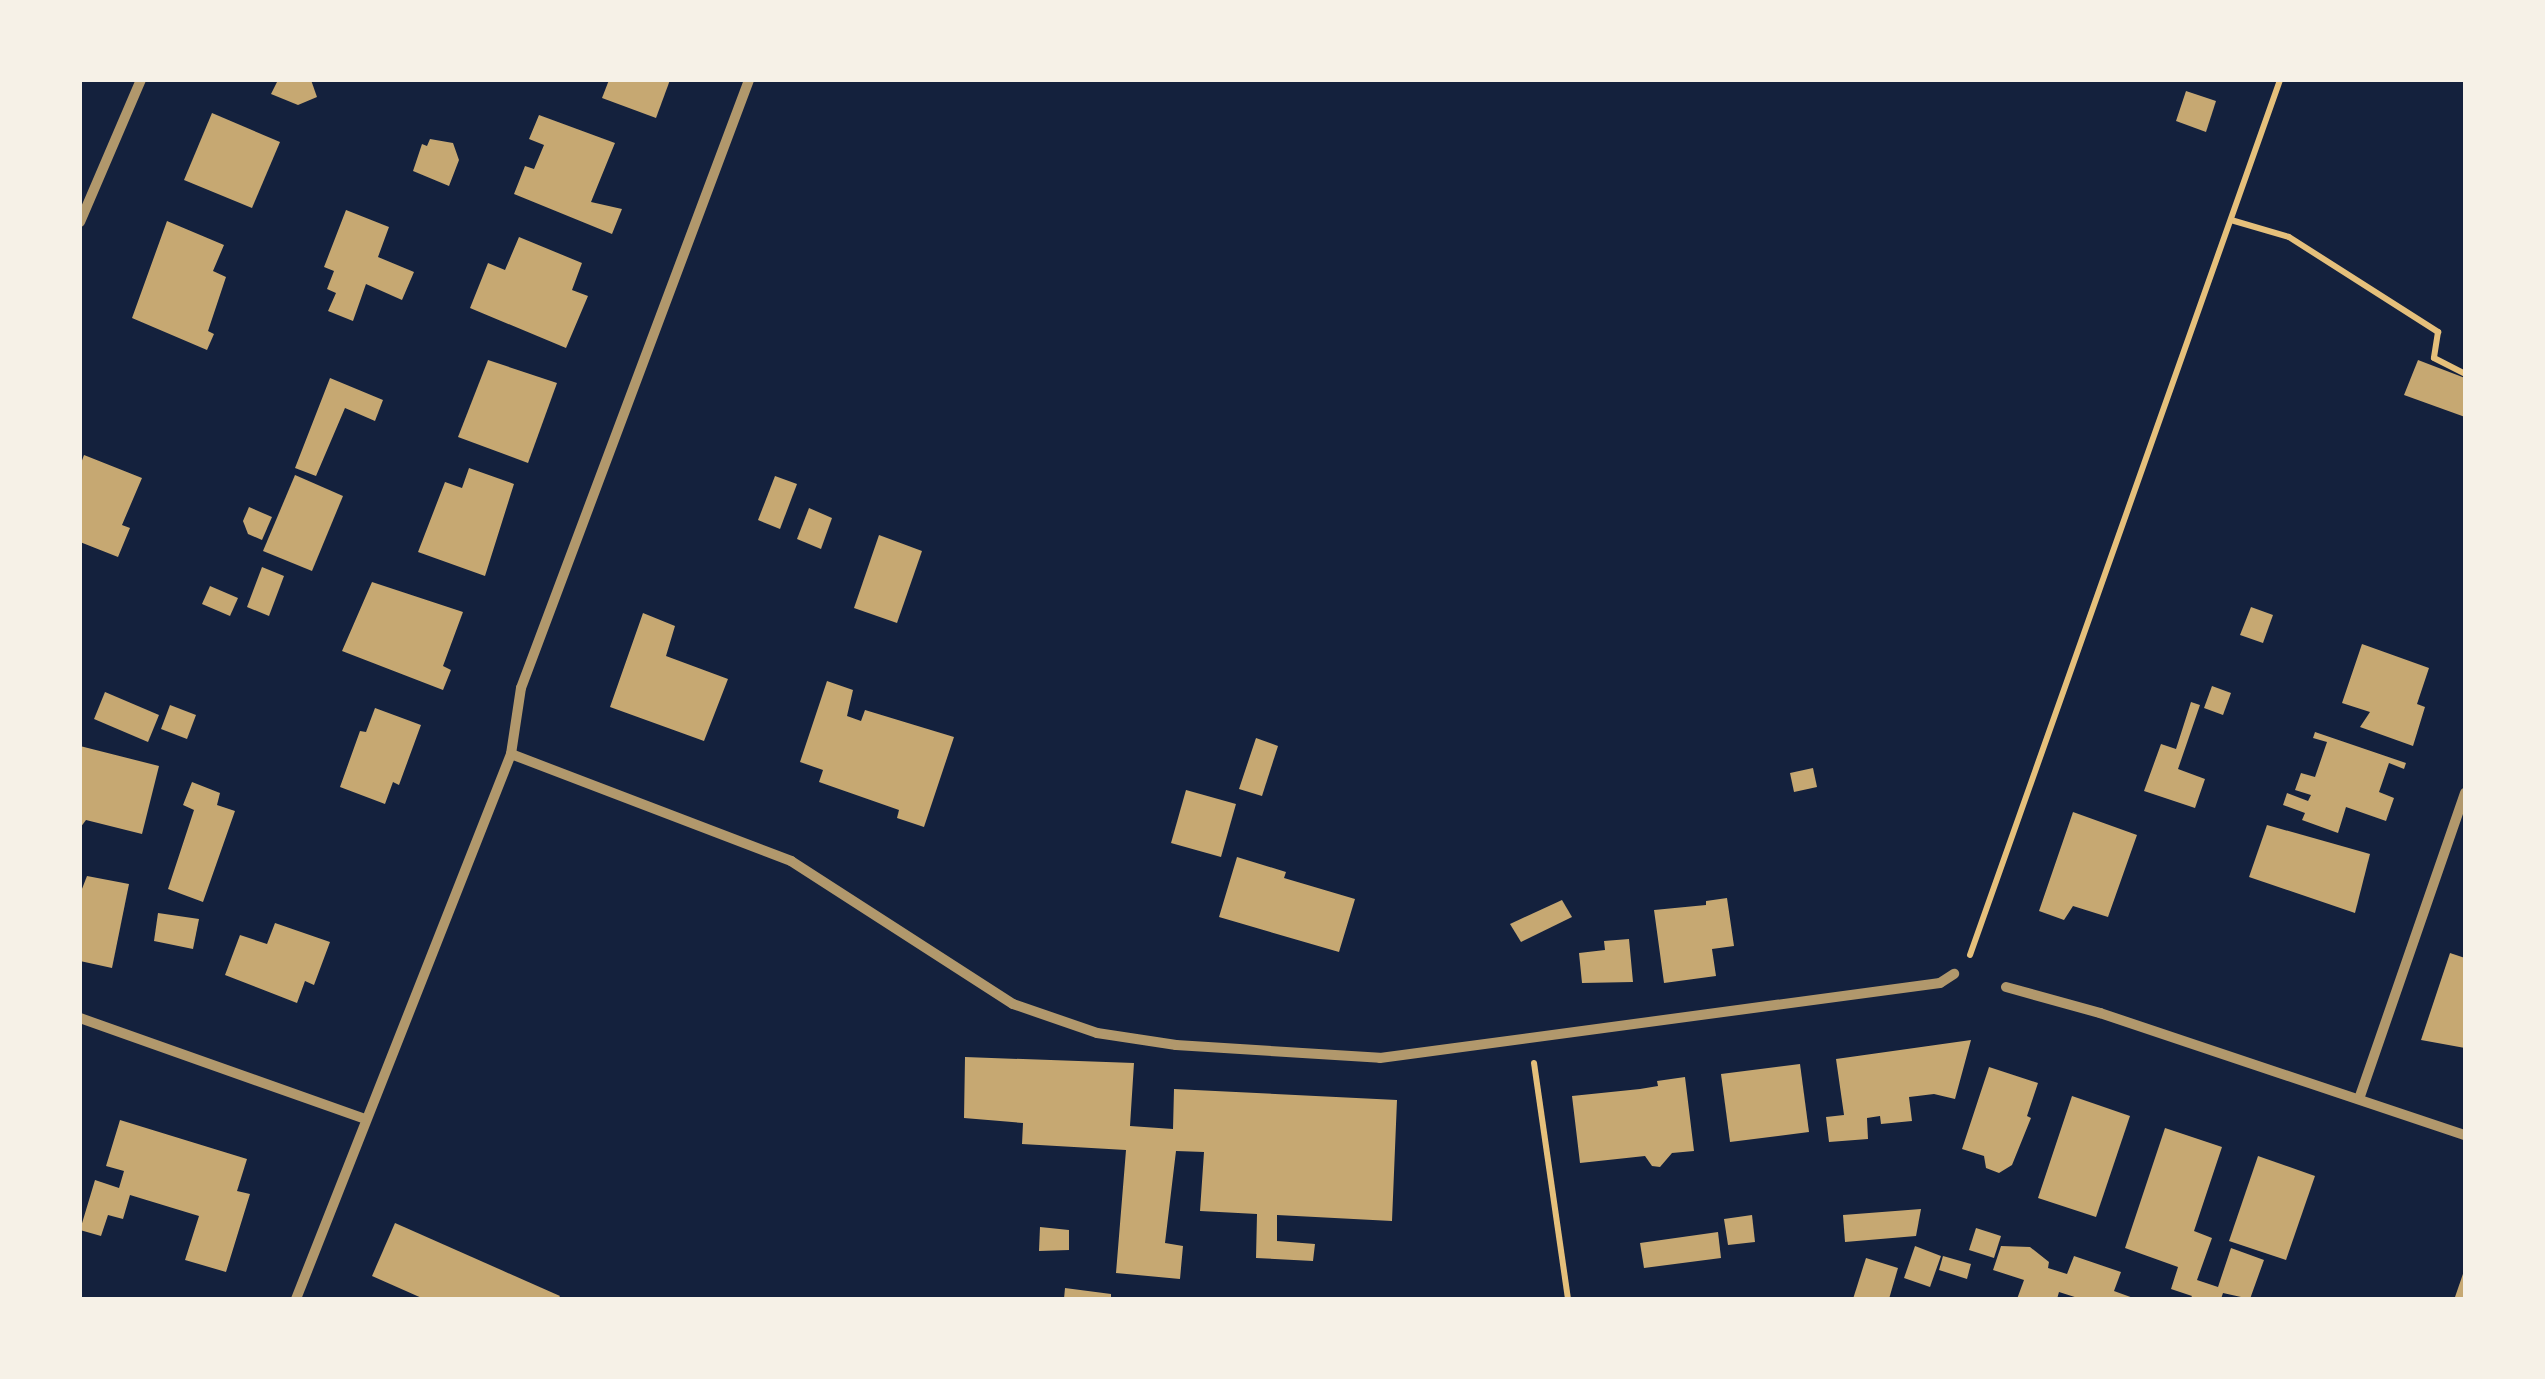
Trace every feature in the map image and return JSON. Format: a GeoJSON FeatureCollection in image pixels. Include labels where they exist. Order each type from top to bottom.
{"type":"FeatureCollection","features":[{"type":"Feature","properties":{"kind":"street"},"geometry":{"type":"LineString","coordinates":[[80,222],[140,80]]}},
{"type":"Feature","properties":{"kind":"street"},"geometry":{"type":"LineString","coordinates":[[296,1299],[511,754],[521,688],[750,80]]}},
{"type":"Feature","properties":{"kind":"street"},"geometry":{"type":"LineString","coordinates":[[511,754],[791,862],[1012,1004],[1097,1033],[1176,1045],[1380,1058],[1940,983],[1954,974]]}},
{"type":"Feature","properties":{"kind":"street"},"geometry":{"type":"LineString","coordinates":[[2359,1098],[2465,793]]}},
{"type":"Feature","properties":{"kind":"street"},"geometry":{"type":"LineString","coordinates":[[2006,988],[2100,1012],[2465,1134]]}},
{"type":"Feature","properties":{"kind":"street"},"geometry":{"type":"LineString","coordinates":[[80,1018],[366,1119]]}},
{"type":"Feature","properties":{"kind":"path"},"geometry":{"type":"LineString","coordinates":[[1954,974],[1968,962],[2023,814],[2280,80]]}},
{"type":"Feature","properties":{"kind":"path"},"geometry":{"type":"LineString","coordinates":[[2232,220],[2289,238],[2438,332],[2434,358],[2465,374]]}},
{"type":"Feature","properties":{"kind":"path"},"geometry":{"type":"LineString","coordinates":[[1530,1038],[1568,1299]]}},
{"type":"Feature","properties":{"kind":"building"},"geometry":{"type":"Polygon","coordinates":[[[278,80],[311,80],[317,97],[298,105],[271,94],[278,80]]]}},
{"type":"Feature","properties":{"kind":"building"},"geometry":{"type":"Polygon","coordinates":[[[609,80],[670,80],[656,118],[602,98],[609,80]]]}},
{"type":"Feature","properties":{"kind":"building"},"geometry":{"type":"Polygon","coordinates":[[[2186,91],[2216,101],[2206,132],[2176,121],[2186,91]]]}},
{"type":"Feature","properties":{"kind":"building"},"geometry":{"type":"Polygon","coordinates":[[[212,113],[280,142],[252,208],[184,180],[212,113]]]}},
{"type":"Feature","properties":{"kind":"building"},"geometry":{"type":"Polygon","coordinates":[[[539,115],[615,143],[591,202],[622,209],[612,234],[514,194],[525,166],[534,169],[544,145],[529,139],[539,115]]]}},
{"type":"Feature","properties":{"kind":"building"},"geometry":{"type":"Polygon","coordinates":[[[430,139],[453,143],[459,160],[449,186],[413,171],[422,144],[427,146],[430,139]]]}},
{"type":"Feature","properties":{"kind":"building"},"geometry":{"type":"Polygon","coordinates":[[[346,210],[389,227],[378,257],[414,272],[402,300],[366,284],[353,321],[328,311],[336,293],[327,289],[334,271],[324,267],[346,210]]]}},
{"type":"Feature","properties":{"kind":"building"},"geometry":{"type":"Polygon","coordinates":[[[167,221],[224,245],[213,271],[226,277],[208,331],[214,334],[207,350],[132,318],[167,221]]]}},
{"type":"Feature","properties":{"kind":"building"},"geometry":{"type":"Polygon","coordinates":[[[519,237],[582,263],[572,290],[588,296],[566,348],[470,308],[488,263],[505,270],[519,237]]]}},
{"type":"Feature","properties":{"kind":"building"},"geometry":{"type":"Polygon","coordinates":[[[488,360],[557,383],[528,463],[458,437],[488,360]]]}},
{"type":"Feature","properties":{"kind":"building"},"geometry":{"type":"Polygon","coordinates":[[[2418,360],[2465,378],[2465,417],[2404,395],[2418,360]]]}},
{"type":"Feature","properties":{"kind":"building"},"geometry":{"type":"Polygon","coordinates":[[[330,378],[383,400],[375,421],[345,408],[316,476],[295,468],[330,378]]]}},
{"type":"Feature","properties":{"kind":"building"},"geometry":{"type":"Polygon","coordinates":[[[84,455],[142,478],[122,525],[130,528],[118,557],[80,542],[80,466],[84,455]]]}},
{"type":"Feature","properties":{"kind":"building"},"geometry":{"type":"Polygon","coordinates":[[[469,468],[514,484],[485,576],[418,552],[445,482],[462,488],[469,468]]]}},
{"type":"Feature","properties":{"kind":"building"},"geometry":{"type":"Polygon","coordinates":[[[295,475],[343,496],[312,571],[263,551],[295,475]]]}},
{"type":"Feature","properties":{"kind":"building"},"geometry":{"type":"Polygon","coordinates":[[[775,476],[797,484],[780,529],[758,520],[775,476]]]}},
{"type":"Feature","properties":{"kind":"building"},"geometry":{"type":"Polygon","coordinates":[[[249,507],[272,517],[262,540],[248,534],[243,521],[249,507]]]}},
{"type":"Feature","properties":{"kind":"building"},"geometry":{"type":"Polygon","coordinates":[[[809,508],[832,518],[821,549],[797,539],[809,508]]]}},
{"type":"Feature","properties":{"kind":"building"},"geometry":{"type":"Polygon","coordinates":[[[879,535],[922,551],[897,623],[854,608],[879,535]]]}},
{"type":"Feature","properties":{"kind":"building"},"geometry":{"type":"Polygon","coordinates":[[[262,567],[284,576],[269,616],[247,607],[262,567]]]}},
{"type":"Feature","properties":{"kind":"building"},"geometry":{"type":"Polygon","coordinates":[[[372,582],[463,612],[443,666],[451,670],[443,690],[342,651],[372,582]]]}},
{"type":"Feature","properties":{"kind":"building"},"geometry":{"type":"Polygon","coordinates":[[[210,586],[238,598],[230,616],[202,604],[210,586]]]}},
{"type":"Feature","properties":{"kind":"building"},"geometry":{"type":"Polygon","coordinates":[[[2251,607],[2273,615],[2263,643],[2240,635],[2251,607]]]}},
{"type":"Feature","properties":{"kind":"building"},"geometry":{"type":"Polygon","coordinates":[[[643,613],[675,626],[666,656],[728,679],[704,741],[610,707],[643,613]]]}},
{"type":"Feature","properties":{"kind":"building"},"geometry":{"type":"Polygon","coordinates":[[[2362,644],[2429,668],[2417,704],[2425,707],[2413,746],[2360,727],[2370,712],[2342,703],[2362,644]]]}},
{"type":"Feature","properties":{"kind":"building"},"geometry":{"type":"Polygon","coordinates":[[[827,681],[853,690],[847,716],[861,721],[865,710],[954,737],[924,827],[897,818],[899,810],[819,782],[823,770],[800,762],[827,681]]]}},
{"type":"Feature","properties":{"kind":"building"},"geometry":{"type":"Polygon","coordinates":[[[2212,686],[2231,693],[2223,715],[2204,708],[2212,686]]]}},
{"type":"Feature","properties":{"kind":"building"},"geometry":{"type":"Polygon","coordinates":[[[105,692],[159,715],[148,742],[94,719],[105,692]]]}},
{"type":"Feature","properties":{"kind":"building"},"geometry":{"type":"Polygon","coordinates":[[[2191,702],[2200,705],[2178,769],[2205,779],[2195,808],[2144,791],[2161,744],[2176,749],[2191,702]]]}},
{"type":"Feature","properties":{"kind":"building"},"geometry":{"type":"Polygon","coordinates":[[[170,705],[196,715],[187,739],[161,729],[170,705]]]}},
{"type":"Feature","properties":{"kind":"building"},"geometry":{"type":"Polygon","coordinates":[[[375,708],[421,725],[399,785],[393,782],[385,804],[340,787],[360,731],[366,732],[375,708]]]}},
{"type":"Feature","properties":{"kind":"building"},"geometry":{"type":"Polygon","coordinates":[[[2315,732],[2406,763],[2404,769],[2389,763],[2379,792],[2394,798],[2386,821],[2346,807],[2338,833],[2302,820],[2305,813],[2283,805],[2287,793],[2308,801],[2311,795],[2295,790],[2301,773],[2315,777],[2327,742],[2313,738],[2315,732]]]}},
{"type":"Feature","properties":{"kind":"building"},"geometry":{"type":"Polygon","coordinates":[[[1256,738],[1278,746],[1262,796],[1239,789],[1256,738]]]}},
{"type":"Feature","properties":{"kind":"building"},"geometry":{"type":"Polygon","coordinates":[[[80,746],[159,766],[142,834],[86,820],[80,828],[80,746]]]}},
{"type":"Feature","properties":{"kind":"building"},"geometry":{"type":"Polygon","coordinates":[[[1813,768],[1817,787],[1794,792],[1790,773],[1813,768]]]}},
{"type":"Feature","properties":{"kind":"building"},"geometry":{"type":"Polygon","coordinates":[[[192,782],[220,793],[217,805],[235,811],[203,902],[168,889],[194,810],[183,805],[192,782]]]}},
{"type":"Feature","properties":{"kind":"building"},"geometry":{"type":"Polygon","coordinates":[[[1186,790],[1236,804],[1221,857],[1171,843],[1186,790]]]}},
{"type":"Feature","properties":{"kind":"building"},"geometry":{"type":"Polygon","coordinates":[[[2073,812],[2137,835],[2108,917],[2073,906],[2064,920],[2039,911],[2073,812]]]}},
{"type":"Feature","properties":{"kind":"building"},"geometry":{"type":"Polygon","coordinates":[[[2267,825],[2370,854],[2355,913],[2249,877],[2267,825]]]}},
{"type":"Feature","properties":{"kind":"building"},"geometry":{"type":"Polygon","coordinates":[[[1237,857],[1286,872],[1284,878],[1355,899],[1339,952],[1219,917],[1237,857]]]}},
{"type":"Feature","properties":{"kind":"building"},"geometry":{"type":"Polygon","coordinates":[[[87,876],[129,884],[112,968],[80,961],[80,894],[87,876]]]}},
{"type":"Feature","properties":{"kind":"building"},"geometry":{"type":"Polygon","coordinates":[[[1727,898],[1734,946],[1712,949],[1716,976],[1664,983],[1654,910],[1706,905],[1706,901],[1727,898]]]}},
{"type":"Feature","properties":{"kind":"building"},"geometry":{"type":"Polygon","coordinates":[[[1562,900],[1572,917],[1521,942],[1510,924],[1562,900]]]}},
{"type":"Feature","properties":{"kind":"building"},"geometry":{"type":"Polygon","coordinates":[[[158,913],[199,919],[193,949],[154,941],[158,913]]]}},
{"type":"Feature","properties":{"kind":"building"},"geometry":{"type":"Polygon","coordinates":[[[275,923],[330,942],[314,985],[305,981],[297,1003],[225,975],[240,935],[267,944],[275,923]]]}},
{"type":"Feature","properties":{"kind":"building"},"geometry":{"type":"Polygon","coordinates":[[[1629,939],[1633,982],[1582,983],[1579,953],[1605,950],[1604,941],[1629,939]]]}},
{"type":"Feature","properties":{"kind":"building"},"geometry":{"type":"Polygon","coordinates":[[[2450,953],[2465,958],[2465,1048],[2421,1040],[2450,953]]]}},
{"type":"Feature","properties":{"kind":"building"},"geometry":{"type":"Polygon","coordinates":[[[1971,1040],[1955,1099],[1934,1094],[1909,1097],[1912,1121],[1881,1124],[1880,1116],[1867,1118],[1868,1139],[1829,1142],[1826,1117],[1844,1115],[1836,1059],[1971,1040]]]}},
{"type":"Feature","properties":{"kind":"building"},"geometry":{"type":"Polygon","coordinates":[[[965,1057],[1134,1063],[1130,1126],[1173,1129],[1174,1089],[1397,1100],[1392,1221],[1277,1215],[1277,1241],[1315,1244],[1313,1261],[1256,1258],[1257,1214],[1200,1211],[1204,1152],[1176,1151],[1165,1243],[1183,1246],[1180,1279],[1116,1273],[1126,1150],[1022,1144],[1023,1123],[964,1118],[965,1057]]]}},
{"type":"Feature","properties":{"kind":"building"},"geometry":{"type":"Polygon","coordinates":[[[1800,1064],[1809,1132],[1730,1142],[1721,1074],[1800,1064]]]}},
{"type":"Feature","properties":{"kind":"building"},"geometry":{"type":"Polygon","coordinates":[[[1989,1067],[2038,1083],[2027,1116],[2031,1118],[2012,1165],[1999,1173],[1986,1168],[1984,1156],[1962,1149],[1989,1067]]]}},
{"type":"Feature","properties":{"kind":"building"},"geometry":{"type":"Polygon","coordinates":[[[1685,1077],[1694,1151],[1672,1153],[1660,1167],[1652,1166],[1645,1156],[1580,1163],[1572,1096],[1658,1086],[1657,1081],[1685,1077]]]}},
{"type":"Feature","properties":{"kind":"building"},"geometry":{"type":"Polygon","coordinates":[[[2072,1096],[2130,1116],[2096,1217],[2038,1198],[2072,1096]]]}},
{"type":"Feature","properties":{"kind":"building"},"geometry":{"type":"Polygon","coordinates":[[[120,1120],[247,1159],[237,1191],[250,1194],[226,1272],[185,1260],[199,1216],[130,1195],[123,1219],[108,1215],[101,1236],[80,1230],[95,1180],[119,1188],[124,1171],[106,1166],[120,1120]]]}},
{"type":"Feature","properties":{"kind":"building"},"geometry":{"type":"Polygon","coordinates":[[[2165,1128],[2222,1147],[2194,1231],[2212,1238],[2197,1280],[2218,1287],[2231,1248],[2264,1260],[2250,1299],[2223,1293],[2221,1299],[2190,1299],[2192,1296],[2171,1289],[2178,1267],[2125,1248],[2165,1128]]]}},
{"type":"Feature","properties":{"kind":"building"},"geometry":{"type":"Polygon","coordinates":[[[2258,1156],[2315,1176],[2286,1260],[2229,1241],[2258,1156]]]}},
{"type":"Feature","properties":{"kind":"building"},"geometry":{"type":"Polygon","coordinates":[[[1921,1209],[1916,1236],[1845,1242],[1843,1215],[1921,1209]]]}},
{"type":"Feature","properties":{"kind":"building"},"geometry":{"type":"Polygon","coordinates":[[[1752,1215],[1755,1242],[1728,1245],[1724,1219],[1752,1215]]]}},
{"type":"Feature","properties":{"kind":"building"},"geometry":{"type":"Polygon","coordinates":[[[395,1223],[560,1296],[424,1299],[372,1276],[395,1223]]]}},
{"type":"Feature","properties":{"kind":"building"},"geometry":{"type":"Polygon","coordinates":[[[1040,1227],[1069,1230],[1069,1250],[1039,1251],[1040,1227]]]}},
{"type":"Feature","properties":{"kind":"building"},"geometry":{"type":"Polygon","coordinates":[[[1976,1228],[2001,1236],[1994,1258],[1969,1250],[1976,1228]]]}},
{"type":"Feature","properties":{"kind":"building"},"geometry":{"type":"Polygon","coordinates":[[[1718,1232],[1721,1258],[1644,1268],[1640,1243],[1718,1232]]]}},
{"type":"Feature","properties":{"kind":"building"},"geometry":{"type":"Polygon","coordinates":[[[1915,1246],[1941,1256],[1930,1287],[1904,1278],[1915,1246]]]}},
{"type":"Feature","properties":{"kind":"building"},"geometry":{"type":"Polygon","coordinates":[[[2001,1246],[2030,1247],[2049,1262],[2048,1268],[2067,1274],[2074,1256],[2121,1272],[2114,1291],[2136,1299],[2081,1299],[2059,1292],[2057,1299],[2017,1299],[2024,1280],[1993,1270],[2001,1246]]]}},
{"type":"Feature","properties":{"kind":"building"},"geometry":{"type":"Polygon","coordinates":[[[1943,1256],[1971,1264],[1967,1279],[1939,1270],[1943,1256]]]}},
{"type":"Feature","properties":{"kind":"building"},"geometry":{"type":"Polygon","coordinates":[[[1866,1258],[1898,1268],[1889,1299],[1853,1299],[1866,1258]]]}},
{"type":"Feature","properties":{"kind":"building"},"geometry":{"type":"Polygon","coordinates":[[[2464,1271],[2465,1299],[2462,1299],[2455,1297],[2464,1271]]]}},
{"type":"Feature","properties":{"kind":"building"},"geometry":{"type":"Polygon","coordinates":[[[1065,1288],[1111,1294],[1111,1299],[1064,1299],[1065,1288]]]}}]}
